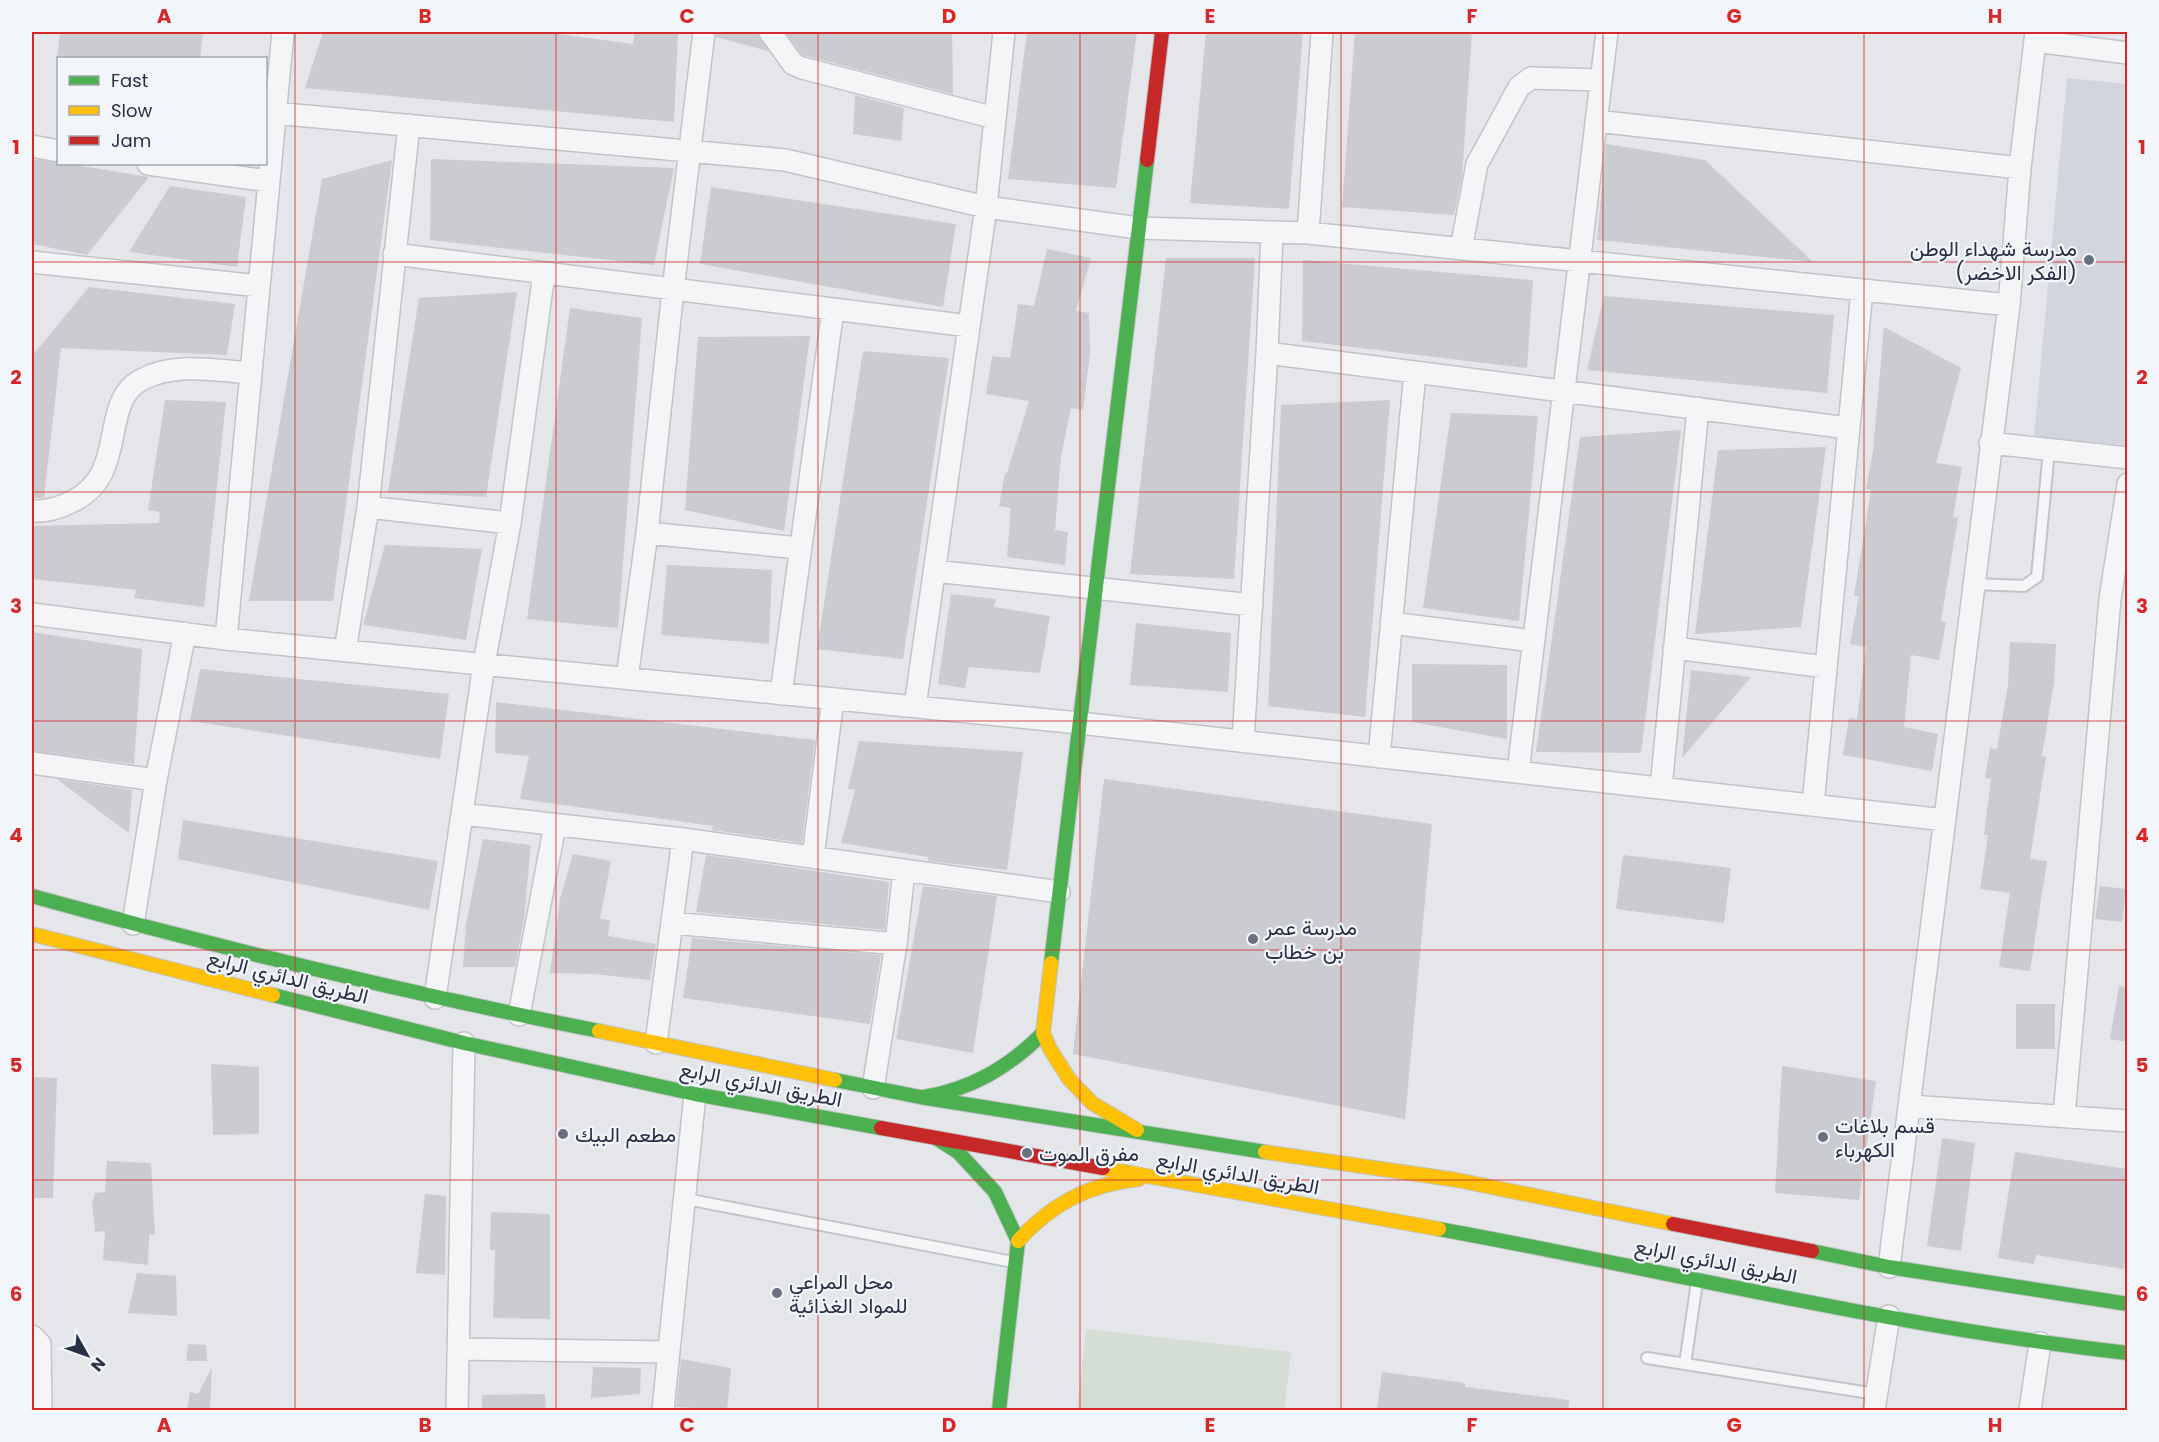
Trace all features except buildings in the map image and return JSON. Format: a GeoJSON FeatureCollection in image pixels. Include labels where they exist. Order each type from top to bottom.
{"type":"FeatureCollection","features":[{"type":"Feature","properties":{"kind":"main road"},"geometry":{"type":"LineString","coordinates":[[1151,1136],[1116,1120],[1085,1097],[1060,1068],[1043,1033],[1162,32]]}},
{"type":"Feature","properties":{"kind":"main road","name":"الطريق الدائري الرابع"},"geometry":{"type":"LineString","coordinates":[[32,896],[133,924],[435,998],[873,1088],[1151,1136],[1457,1180],[1889,1267],[2127,1304]]}},
{"type":"Feature","properties":{"kind":"main road","name":"الطريق الدائري الرابع"},"geometry":{"type":"LineString","coordinates":[[32,933],[464,1043],[695,1094],[1889,1316],[2040,1343],[2127,1353]]}},
{"type":"Feature","properties":{"kind":"main road"},"geometry":{"type":"LineString","coordinates":[[920,1097],[958,1090],[994,1075],[1012,1063],[1043,1033]]}},
{"type":"Feature","properties":{"kind":"main road"},"geometry":{"type":"LineString","coordinates":[[936,1137],[958,1152],[990,1185],[1009,1216],[1018,1241],[999,1410]]}},
{"type":"Feature","properties":{"kind":"main road"},"geometry":{"type":"LineString","coordinates":[[1018,1241],[1039,1218],[1074,1194],[1122,1179],[1148,1178]]}},
{"type":"Feature","properties":{"kind":"street"},"geometry":{"type":"LineString","coordinates":[[226,639],[249,373],[283,32]]}},
{"type":"Feature","properties":{"kind":"street"},"geometry":{"type":"LineString","coordinates":[[627,678],[648,533],[673,290],[704,32]]}},
{"type":"Feature","properties":{"kind":"street"},"geometry":{"type":"LineString","coordinates":[[770,32],[794,64],[802,68],[995,118]]}},
{"type":"Feature","properties":{"kind":"street"},"geometry":{"type":"LineString","coordinates":[[915,707],[986,207],[1004,32]]}},
{"type":"Feature","properties":{"kind":"street"},"geometry":{"type":"LineString","coordinates":[[1308,233],[1322,32]]}},
{"type":"Feature","properties":{"kind":"street"},"geometry":{"type":"LineString","coordinates":[[1518,772],[1607,32]]}},
{"type":"Feature","properties":{"kind":"street"},"geometry":{"type":"LineString","coordinates":[[1889,1267],[2009,305],[2020,168],[2036,36],[2127,53]]}},
{"type":"Feature","properties":{"kind":"street"},"geometry":{"type":"LineString","coordinates":[[1461,249],[1477,164],[1519,87],[1531,78],[1601,80]]}},
{"type":"Feature","properties":{"kind":"street"},"geometry":{"type":"LineString","coordinates":[[274,113],[785,160],[986,207],[1138,228],[1308,233],[2009,305]]}},
{"type":"Feature","properties":{"kind":"street"},"geometry":{"type":"LineString","coordinates":[[1596,121],[2020,168]]}},
{"type":"Feature","properties":{"kind":"street"},"geometry":{"type":"LineString","coordinates":[[345,651],[368,507],[409,124]]}},
{"type":"Feature","properties":{"kind":"street"},"geometry":{"type":"LineString","coordinates":[[32,146],[57,151]]}},
{"type":"Feature","properties":{"kind":"street"},"geometry":{"type":"LineString","coordinates":[[155,165],[268,181]]}},
{"type":"Feature","properties":{"kind":"street"},"geometry":{"type":"LineString","coordinates":[[1243,741],[1267,353],[1272,233]]}},
{"type":"Feature","properties":{"kind":"street"},"geometry":{"type":"LineString","coordinates":[[394,254],[969,326]]}},
{"type":"Feature","properties":{"kind":"street"},"geometry":{"type":"LineString","coordinates":[[32,262],[259,286]]}},
{"type":"Feature","properties":{"kind":"street"},"geometry":{"type":"LineString","coordinates":[[435,998],[484,664],[510,523],[544,273]]}},
{"type":"Feature","properties":{"kind":"street"},"geometry":{"type":"LineString","coordinates":[[1813,805],[1862,290]]}},
{"type":"Feature","properties":{"kind":"street"},"geometry":{"type":"LineString","coordinates":[[781,694],[833,309]]}},
{"type":"Feature","properties":{"kind":"street"},"geometry":{"type":"LineString","coordinates":[[1267,353],[1848,428]]}},
{"type":"Feature","properties":{"kind":"street"},"geometry":{"type":"LineString","coordinates":[[32,511],[42,512],[62,507],[79,498],[93,485],[106,469],[125,392],[138,381],[174,369],[249,373]]}},
{"type":"Feature","properties":{"kind":"street"},"geometry":{"type":"LineString","coordinates":[[1378,757],[1415,372]]}},
{"type":"Feature","properties":{"kind":"street"},"geometry":{"type":"LineString","coordinates":[[1661,788],[1698,408]]}},
{"type":"Feature","properties":{"kind":"street"},"geometry":{"type":"LineString","coordinates":[[1990,443],[2127,458]]}},
{"type":"Feature","properties":{"kind":"street"},"geometry":{"type":"LineString","coordinates":[[2064,1116],[2119,600],[2127,484]]}},
{"type":"Feature","properties":{"kind":"street"},"geometry":{"type":"LineString","coordinates":[[368,507],[510,523]]}},
{"type":"Feature","properties":{"kind":"street"},"geometry":{"type":"LineString","coordinates":[[648,533],[799,548]]}},
{"type":"Feature","properties":{"kind":"street"},"geometry":{"type":"LineString","coordinates":[[934,571],[1252,605]]}},
{"type":"Feature","properties":{"kind":"street"},"geometry":{"type":"LineString","coordinates":[[32,614],[226,639],[1079,723],[1945,820]]}},
{"type":"Feature","properties":{"kind":"street"},"geometry":{"type":"LineString","coordinates":[[1391,623],[1533,641]]}},
{"type":"Feature","properties":{"kind":"street"},"geometry":{"type":"LineString","coordinates":[[133,924],[156,780],[185,633]]}},
{"type":"Feature","properties":{"kind":"street"},"geometry":{"type":"LineString","coordinates":[[1674,648],[1826,667]]}},
{"type":"Feature","properties":{"kind":"street"},"geometry":{"type":"LineString","coordinates":[[813,857],[833,699]]}},
{"type":"Feature","properties":{"kind":"street"},"geometry":{"type":"LineString","coordinates":[[32,763],[156,780]]}},
{"type":"Feature","properties":{"kind":"street"},"geometry":{"type":"LineString","coordinates":[[463,814],[683,839],[1059,892]]}},
{"type":"Feature","properties":{"kind":"street"},"geometry":{"type":"LineString","coordinates":[[519,1015],[555,825]]}},
{"type":"Feature","properties":{"kind":"street"},"geometry":{"type":"LineString","coordinates":[[656,1043],[674,923],[683,839]]}},
{"type":"Feature","properties":{"kind":"street"},"geometry":{"type":"LineString","coordinates":[[873,1088],[896,944],[904,870]]}},
{"type":"Feature","properties":{"kind":"street"},"geometry":{"type":"LineString","coordinates":[[674,923],[896,944]]}},
{"type":"Feature","properties":{"kind":"street"},"geometry":{"type":"LineString","coordinates":[[458,1410],[464,1043]]}},
{"type":"Feature","properties":{"kind":"street"},"geometry":{"type":"LineString","coordinates":[[663,1410],[695,1094]]}},
{"type":"Feature","properties":{"kind":"street"},"geometry":{"type":"LineString","coordinates":[[1910,1106],[2127,1120]]}},
{"type":"Feature","properties":{"kind":"street"},"geometry":{"type":"LineString","coordinates":[[1875,1402],[1889,1316]]}},
{"type":"Feature","properties":{"kind":"street"},"geometry":{"type":"LineString","coordinates":[[32,1336],[40,1344],[41,1410]]}},
{"type":"Feature","properties":{"kind":"street"},"geometry":{"type":"LineString","coordinates":[[2030,1410],[2040,1343]]}},
{"type":"Feature","properties":{"kind":"street"},"geometry":{"type":"LineString","coordinates":[[459,1349],[669,1352]]}},
{"type":"Feature","properties":{"kind":"lane"},"geometry":{"type":"LineString","coordinates":[[1975,584],[2024,586],[2037,577],[2049,450]]}},
{"type":"Feature","properties":{"kind":"lane"},"geometry":{"type":"LineString","coordinates":[[686,1199],[1016,1263]]}},
{"type":"Feature","properties":{"kind":"lane"},"geometry":{"type":"LineString","coordinates":[[1684,1364],[1697,1279]]}},
{"type":"Feature","properties":{"kind":"lane"},"geometry":{"type":"LineString","coordinates":[[1647,1358],[1875,1402]]}},
{"type":"Feature","properties":{"kind":"shaded area","name":"مدرسة شهداء الوطن (الفكر الاخضر)"},"geometry":{"type":"Polygon","coordinates":[[[2067,78],[2127,84],[2127,445],[2034,437],[2067,78]]]}},
{"type":"Feature","properties":{"kind":"shaded area"},"geometry":{"type":"Polygon","coordinates":[[[1086,1329],[1291,1352],[1284,1410],[1077,1410],[1086,1329]]]}},
{"type":"Feature","properties":{"kind":"traffic: fast"},"geometry":{"type":"LineString","coordinates":[[1051,963],[1147,160]]}},
{"type":"Feature","properties":{"kind":"traffic: fast"},"geometry":{"type":"LineString","coordinates":[[32,896],[314,969],[599,1031]]}},
{"type":"Feature","properties":{"kind":"traffic: fast"},"geometry":{"type":"LineString","coordinates":[[273,995],[464,1043],[695,1094],[881,1128]]}},
{"type":"Feature","properties":{"kind":"traffic: fast"},"geometry":{"type":"LineString","coordinates":[[924,1097],[958,1088],[989,1075],[1017,1056],[1043,1033]]}},
{"type":"Feature","properties":{"kind":"traffic: fast"},"geometry":{"type":"LineString","coordinates":[[835,1080],[920,1097],[1265,1152]]}},
{"type":"Feature","properties":{"kind":"traffic: fast"},"geometry":{"type":"LineString","coordinates":[[936,1138],[958,1152],[995,1192],[1018,1241],[999,1410]]}},
{"type":"Feature","properties":{"kind":"traffic: fast"},"geometry":{"type":"LineString","coordinates":[[1439,1229],[1955,1329],[2128,1353]]}},
{"type":"Feature","properties":{"kind":"traffic: fast"},"geometry":{"type":"LineString","coordinates":[[1812,1251],[1889,1267],[2128,1304]]}},
{"type":"Feature","properties":{"kind":"traffic: slow"},"geometry":{"type":"LineString","coordinates":[[32,934],[273,995]]}},
{"type":"Feature","properties":{"kind":"traffic: slow"},"geometry":{"type":"LineString","coordinates":[[1051,963],[1043,1033],[1050,1049],[1069,1079],[1092,1103],[1137,1130]]}},
{"type":"Feature","properties":{"kind":"traffic: slow"},"geometry":{"type":"LineString","coordinates":[[599,1031],[835,1080]]}},
{"type":"Feature","properties":{"kind":"traffic: slow"},"geometry":{"type":"LineString","coordinates":[[1265,1152],[1457,1180],[1673,1224]]}},
{"type":"Feature","properties":{"kind":"traffic: slow"},"geometry":{"type":"LineString","coordinates":[[1103,1168],[1439,1229]]}},
{"type":"Feature","properties":{"kind":"traffic: slow"},"geometry":{"type":"LineString","coordinates":[[1018,1241],[1044,1216],[1072,1198],[1104,1186],[1139,1179]]}},
{"type":"Feature","properties":{"kind":"traffic: jam"},"geometry":{"type":"LineString","coordinates":[[1147,160],[1162,32]]}},
{"type":"Feature","properties":{"kind":"traffic: jam"},"geometry":{"type":"LineString","coordinates":[[881,1128],[1103,1168]]}},
{"type":"Feature","properties":{"kind":"traffic: jam"},"geometry":{"type":"LineString","coordinates":[[1673,1224],[1812,1251]]}},
{"type":"Feature","properties":{"kind":"place","name":"مدرسة شهداء الوطن (الفكر الاخضر)"},"geometry":{"type":"Point","coordinates":[2089,260]}},
{"type":"Feature","properties":{"kind":"place","name":"مدرسة عمر بن خطاب"},"geometry":{"type":"Point","coordinates":[1253,939]}},
{"type":"Feature","properties":{"kind":"place","name":"مطعم البيك"},"geometry":{"type":"Point","coordinates":[563,1134]}},
{"type":"Feature","properties":{"kind":"place","name":"قسم بلاغات الكهرباء"},"geometry":{"type":"Point","coordinates":[1823,1137]}},
{"type":"Feature","properties":{"kind":"place","name":"مفرق الموت"},"geometry":{"type":"Point","coordinates":[1027,1153]}},
{"type":"Feature","properties":{"kind":"place","name":"محل المراعي للمواد الغذائية"},"geometry":{"type":"Point","coordinates":[777,1293]}}]}
